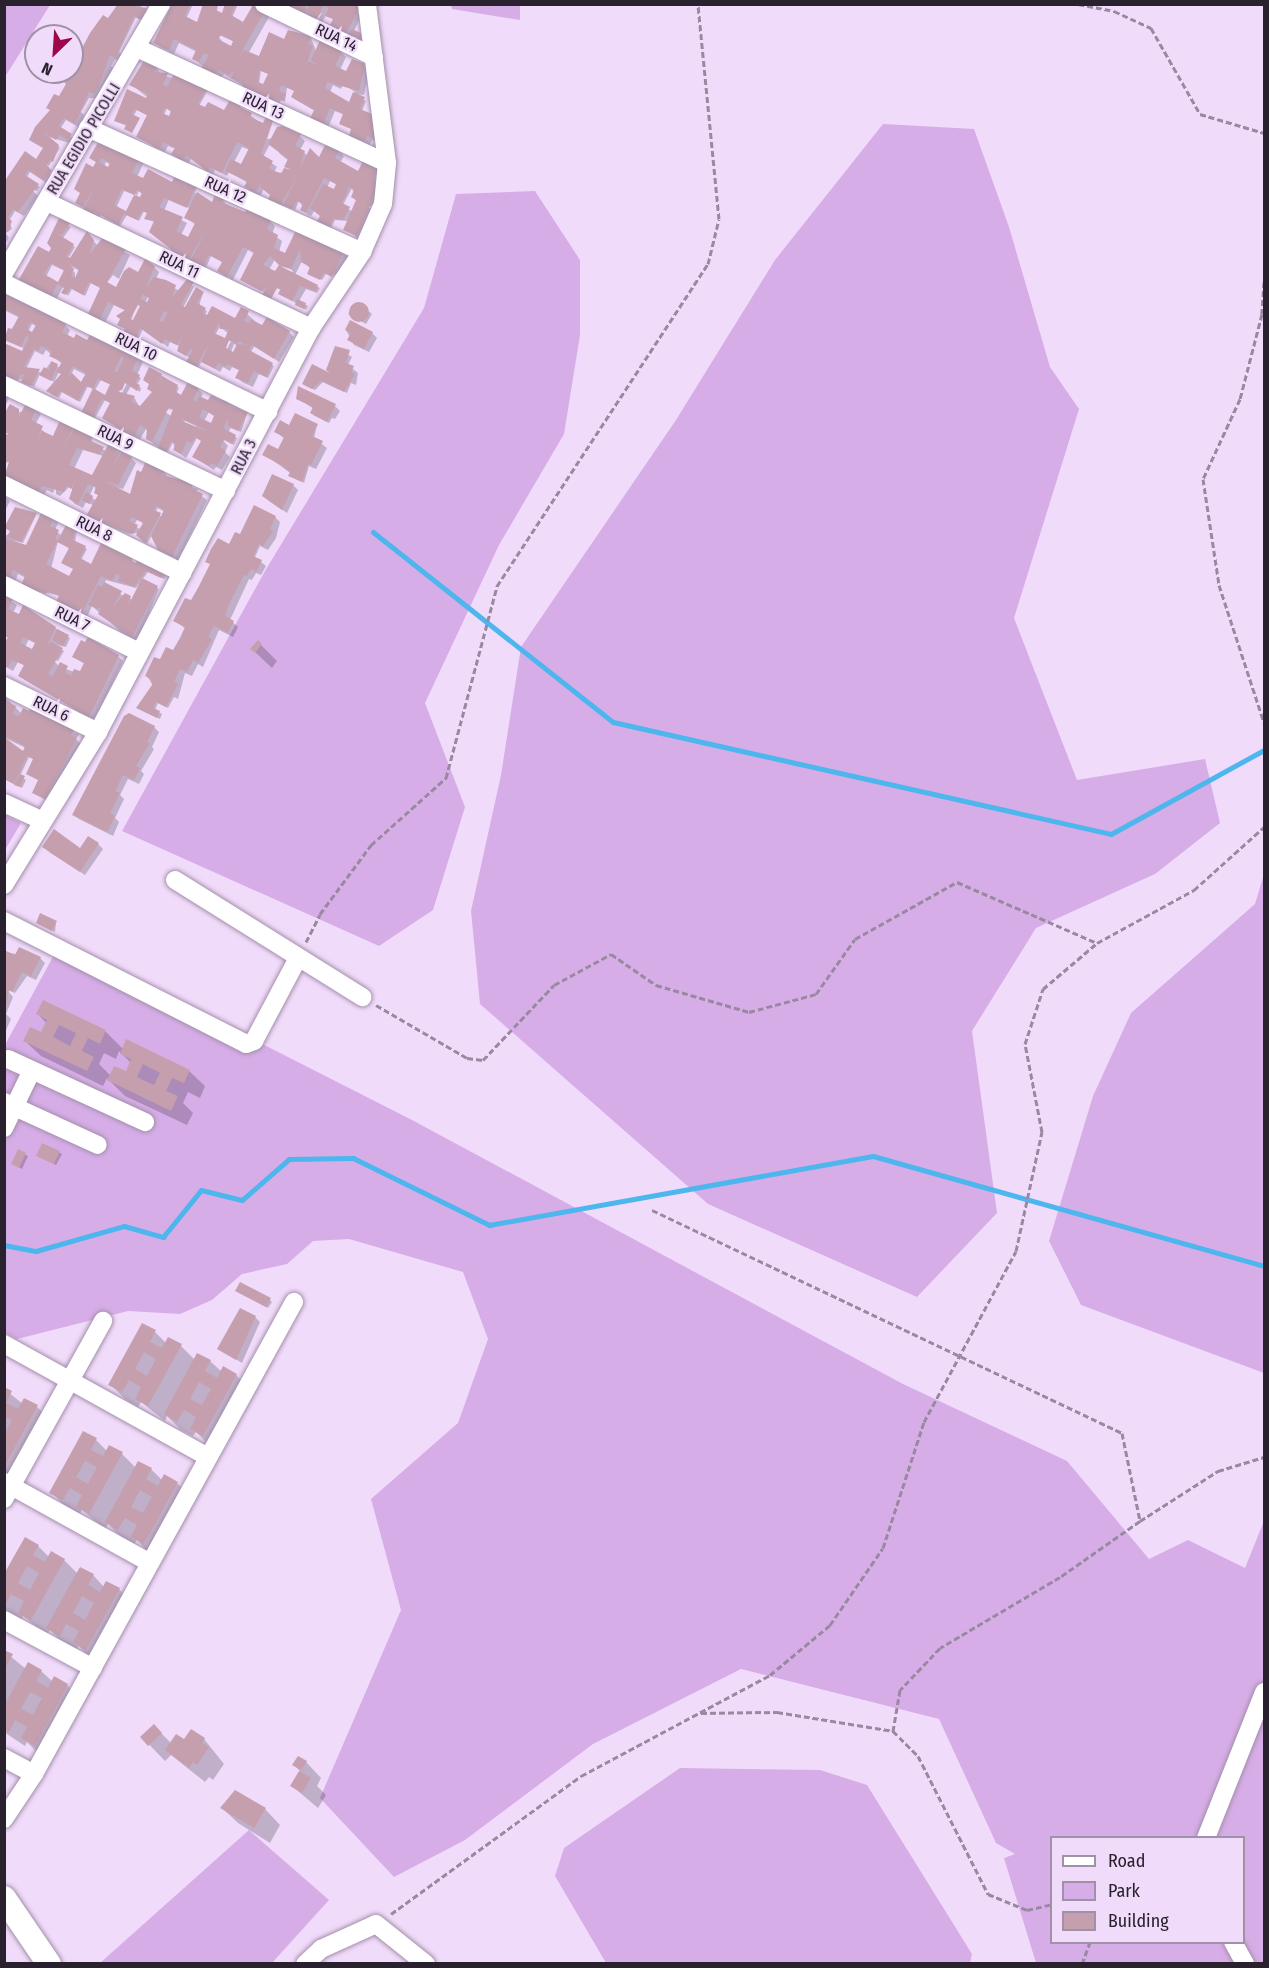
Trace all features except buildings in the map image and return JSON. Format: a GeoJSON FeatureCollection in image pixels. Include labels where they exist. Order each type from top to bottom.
{"type":"FeatureCollection","features":[{"type":"Feature","properties":{"kind":"main road"},"geometry":{"type":"LineString","coordinates":[[4,1882],[9,1904],[34,1952],[49,1964]]}},
{"type":"Feature","properties":{"kind":"street","name":"RUA EGIDIO PICOLLI"},"geometry":{"type":"LineString","coordinates":[[4,273],[88,128],[139,49],[161,4]]}},
{"type":"Feature","properties":{"kind":"street","name":"RUA 14"},"geometry":{"type":"LineString","coordinates":[[264,4],[374,57]]}},
{"type":"Feature","properties":{"kind":"street","name":"RUA 3"},"geometry":{"type":"LineString","coordinates":[[4,885],[41,820],[98,732],[311,328],[363,252],[383,204],[387,163],[367,4]]}},
{"type":"Feature","properties":{"kind":"street","name":"RUA 13"},"geometry":{"type":"LineString","coordinates":[[139,49],[387,163]]}},
{"type":"Feature","properties":{"kind":"street","name":"RUA 12"},"geometry":{"type":"LineString","coordinates":[[88,128],[363,252]]}},
{"type":"Feature","properties":{"kind":"street","name":"RUA 11"},"geometry":{"type":"LineString","coordinates":[[47,202],[311,328]]}},
{"type":"Feature","properties":{"kind":"street","name":"RUA 10"},"geometry":{"type":"LineString","coordinates":[[4,283],[268,412]]}},
{"type":"Feature","properties":{"kind":"street","name":"RUA 9"},"geometry":{"type":"LineString","coordinates":[[4,385],[226,491]]}},
{"type":"Feature","properties":{"kind":"street","name":"RUA 8"},"geometry":{"type":"LineString","coordinates":[[4,485],[183,573]]}},
{"type":"Feature","properties":{"kind":"street","name":"RUA 7"},"geometry":{"type":"LineString","coordinates":[[4,585],[140,652]]}},
{"type":"Feature","properties":{"kind":"street","name":"RUA 6"},"geometry":{"type":"LineString","coordinates":[[4,686],[98,732]]}},
{"type":"Feature","properties":{"kind":"street"},"geometry":{"type":"LineString","coordinates":[[4,802],[41,820]]}},
{"type":"Feature","properties":{"kind":"street"},"geometry":{"type":"LineString","coordinates":[[175,880],[362,997]]}},
{"type":"Feature","properties":{"kind":"street"},"geometry":{"type":"LineString","coordinates":[[4,921],[246,1044],[254,1041],[298,958]]}},
{"type":"Feature","properties":{"kind":"street"},"geometry":{"type":"LineString","coordinates":[[8,1059],[146,1122]]}},
{"type":"Feature","properties":{"kind":"street"},"geometry":{"type":"LineString","coordinates":[[4,1128],[9,1104],[32,1070]]}},
{"type":"Feature","properties":{"kind":"street"},"geometry":{"type":"LineString","coordinates":[[9,1104],[98,1145]]}},
{"type":"Feature","properties":{"kind":"street"},"geometry":{"type":"LineString","coordinates":[[4,1819],[34,1774],[294,1302]]}},
{"type":"Feature","properties":{"kind":"street"},"geometry":{"type":"LineString","coordinates":[[103,1322],[7,1489],[150,1563]]}},
{"type":"Feature","properties":{"kind":"street"},"geometry":{"type":"LineString","coordinates":[[4,1344],[208,1457]]}},
{"type":"Feature","properties":{"kind":"street"},"geometry":{"type":"LineString","coordinates":[[4,1620],[93,1668]]}},
{"type":"Feature","properties":{"kind":"street"},"geometry":{"type":"LineString","coordinates":[[1207,1836],[1264,1692]]}},
{"type":"Feature","properties":{"kind":"street"},"geometry":{"type":"LineString","coordinates":[[4,1758],[34,1774]]}},
{"type":"Feature","properties":{"kind":"street"},"geometry":{"type":"LineString","coordinates":[[305,1964],[321,1949],[376,1924],[426,1964]]}},
{"type":"Feature","properties":{"kind":"street"},"geometry":{"type":"LineString","coordinates":[[1234,1944],[1245,1964]]}},
{"type":"Feature","properties":{"kind":"path"},"geometry":{"type":"LineString","coordinates":[[298,958],[320,914],[371,845],[446,778],[497,586],[708,264],[719,219],[698,4]]}},
{"type":"Feature","properties":{"kind":"path"},"geometry":{"type":"LineString","coordinates":[[1078,4],[1114,11],[1151,28],[1200,114],[1264,133]]}},
{"type":"Feature","properties":{"kind":"path"},"geometry":{"type":"LineString","coordinates":[[1264,282],[1263,314],[1240,399],[1203,479],[1219,585],[1264,723]]}},
{"type":"Feature","properties":{"kind":"path"},"geometry":{"type":"LineString","coordinates":[[376,1924],[581,1776],[770,1675],[830,1625],[883,1548],[924,1422],[1016,1251],[1042,1132],[1025,1044],[1043,989],[1097,943],[1194,890],[1264,827]]}},
{"type":"Feature","properties":{"kind":"path"},"geometry":{"type":"LineString","coordinates":[[362,997],[474,1059],[483,1060],[554,985],[611,954],[656,985],[749,1012],[816,994],[855,939],[957,882],[1097,943]]}},
{"type":"Feature","properties":{"kind":"path"},"geometry":{"type":"LineString","coordinates":[[652,1210],[1122,1433],[1140,1521]]}},
{"type":"Feature","properties":{"kind":"path"},"geometry":{"type":"LineString","coordinates":[[893,1731],[900,1690],[940,1648],[1060,1576],[1218,1471],[1264,1457]]}},
{"type":"Feature","properties":{"kind":"path"},"geometry":{"type":"LineString","coordinates":[[698,1714],[777,1712],[893,1731],[918,1756],[988,1894],[1027,1910],[1050,1904]]}},
{"type":"Feature","properties":{"kind":"path"},"geometry":{"type":"LineString","coordinates":[[1082,1964],[1089,1944]]}},
{"type":"Feature","properties":{"kind":"green space"},"geometry":{"type":"Polygon","coordinates":[[[4,5],[50,5],[38,24],[24,24],[24,47],[5,77],[4,5]]]}},
{"type":"Feature","properties":{"kind":"green space"},"geometry":{"type":"Polygon","coordinates":[[[451,5],[520,5],[520,20],[452,9],[451,5]]]}},
{"type":"Feature","properties":{"kind":"green space"},"geometry":{"type":"Polygon","coordinates":[[[883,124],[974,129],[1009,227],[1050,367],[1079,409],[1014,618],[1077,780],[1205,759],[1220,823],[1155,874],[1036,928],[972,1031],[997,1213],[917,1297],[708,1204],[480,1004],[471,911],[501,775],[521,647],[676,420],[775,260],[883,124]]]}},
{"type":"Feature","properties":{"kind":"green space"},"geometry":{"type":"Polygon","coordinates":[[[535,191],[580,260],[580,335],[564,434],[499,545],[425,703],[465,807],[433,910],[379,946],[122,831],[265,571],[424,308],[456,194],[535,191]]]}},
{"type":"Feature","properties":{"kind":"green space"},"geometry":{"type":"Polygon","coordinates":[[[5,815],[21,823],[5,850],[5,815]]]}},
{"type":"Feature","properties":{"kind":"green space"},"geometry":{"type":"Polygon","coordinates":[[[1264,874],[1264,1373],[1081,1305],[1049,1241],[1093,1096],[1131,1013],[1255,904],[1264,874]]]}},
{"type":"Feature","properties":{"kind":"green space"},"geometry":{"type":"Polygon","coordinates":[[[61,942],[412,1120],[903,1384],[1067,1461],[1149,1559],[1188,1540],[1245,1568],[1264,1521],[1264,1963],[1036,1963],[1004,1858],[1015,1854],[996,1843],[939,1719],[741,1669],[593,1744],[465,1840],[394,1877],[320,1798],[401,1610],[371,1499],[458,1423],[488,1339],[463,1272],[349,1239],[313,1241],[287,1264],[242,1274],[212,1300],[180,1314],[128,1311],[17,1339],[5,1333],[5,1045],[61,942]]]}},
{"type":"Feature","properties":{"kind":"green space"},"geometry":{"type":"Polygon","coordinates":[[[680,1768],[820,1770],[867,1785],[972,1954],[970,1963],[606,1963],[555,1876],[564,1848],[680,1768]]]}},
{"type":"Feature","properties":{"kind":"green space"},"geometry":{"type":"Polygon","coordinates":[[[249,1830],[329,1900],[272,1963],[100,1963],[249,1830]]]}},
{"type":"Feature","properties":{"kind":"waterway"},"geometry":{"type":"LineString","coordinates":[[373,532],[613,722],[1111,834],[1264,750]]}},
{"type":"Feature","properties":{"kind":"waterway"},"geometry":{"type":"LineString","coordinates":[[4,1245],[36,1251],[124,1226],[163,1237],[201,1190],[242,1200],[289,1159],[353,1158],[489,1225],[873,1156],[1264,1266]]}}]}
